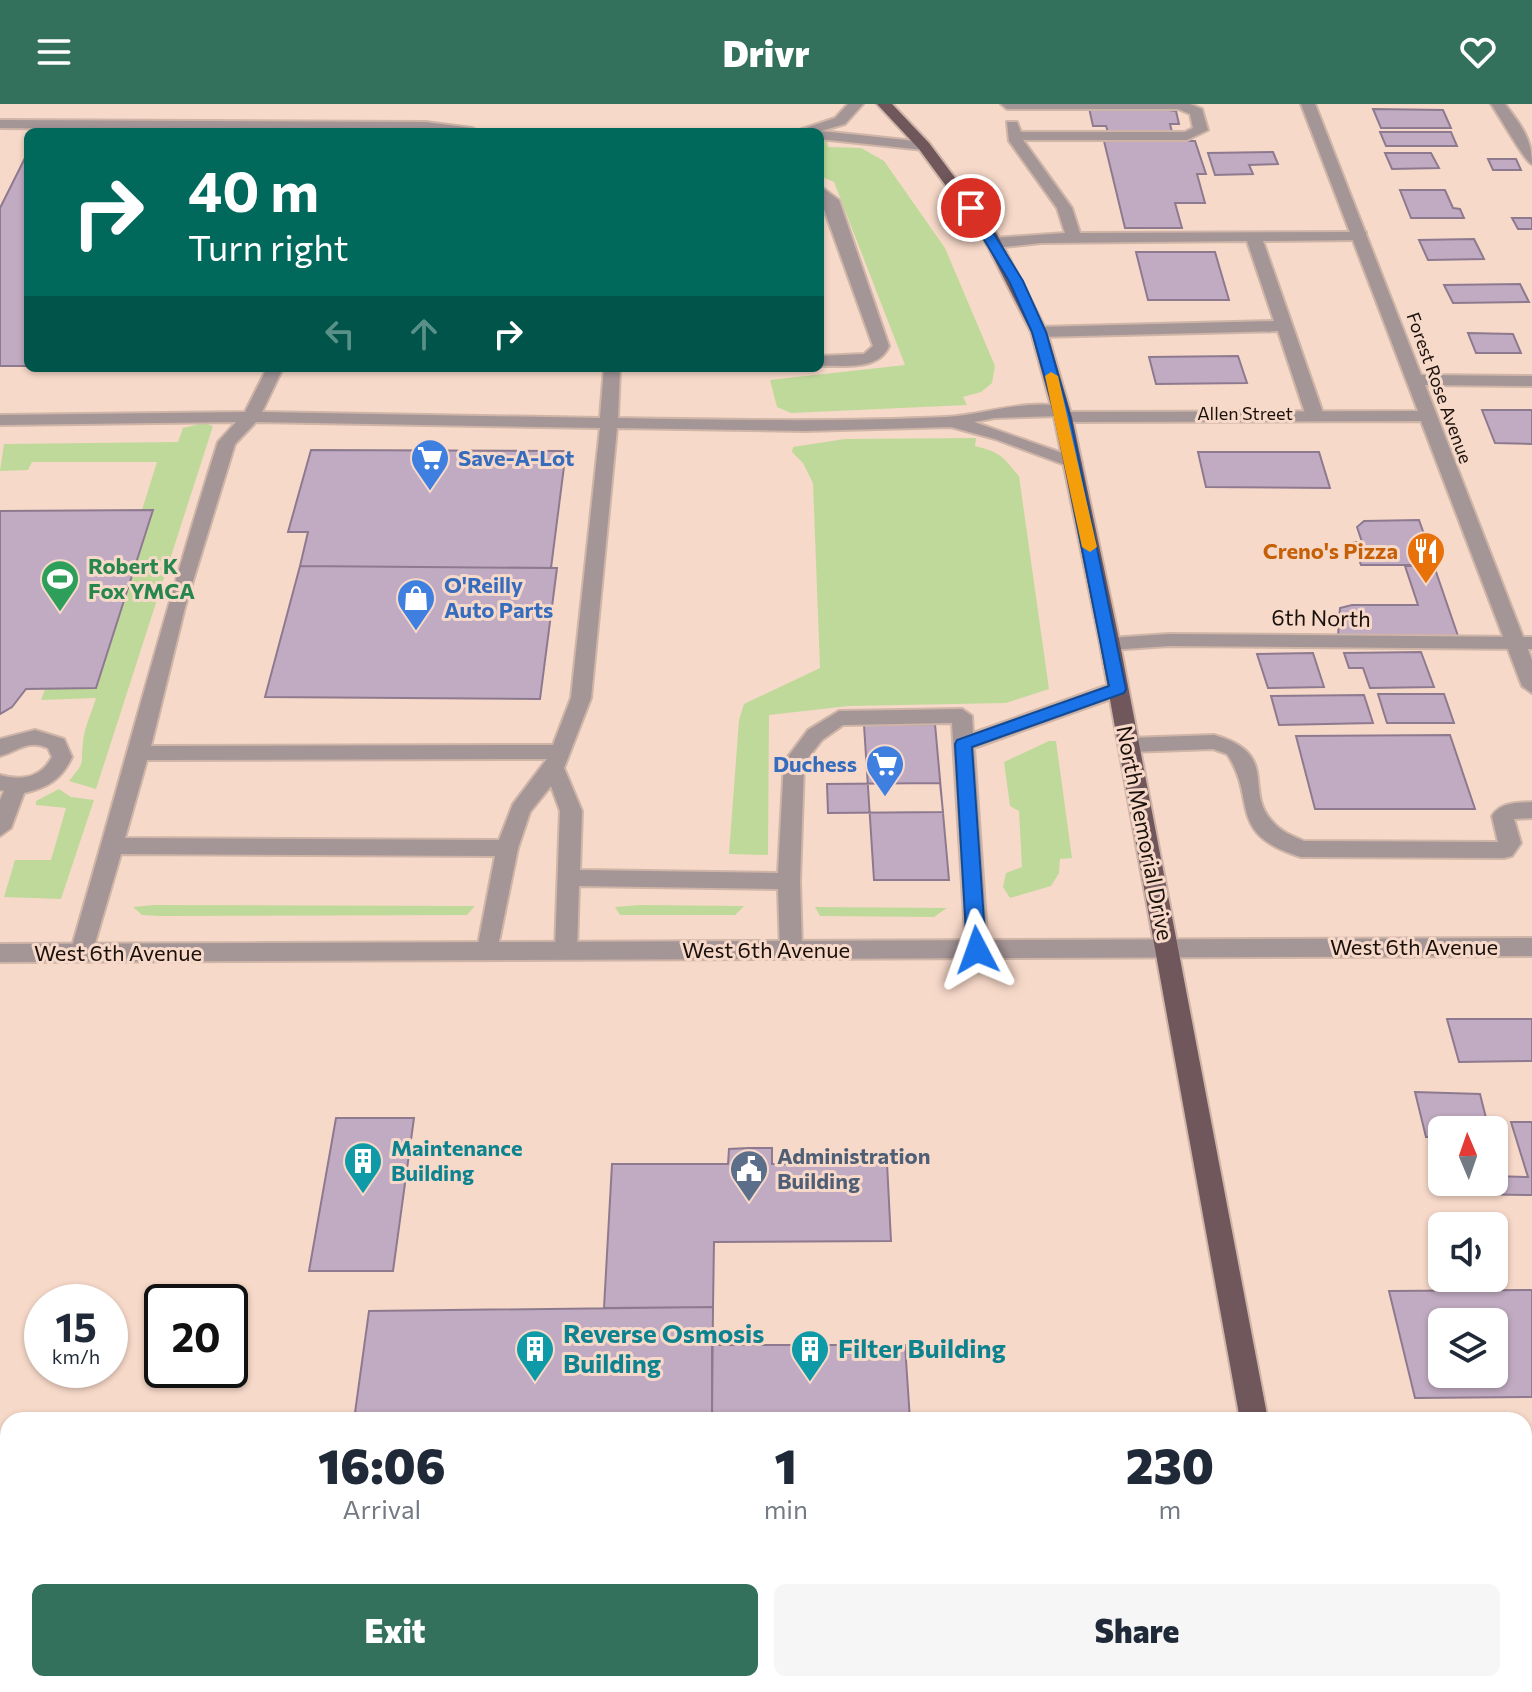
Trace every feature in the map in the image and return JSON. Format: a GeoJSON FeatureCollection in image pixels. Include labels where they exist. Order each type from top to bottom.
{"type":"FeatureCollection","features":[{"type":"Feature","properties":{"kind":"main road","name":"North Memorial Drive"},"geometry":{"type":"LineString","coordinates":[[884,104],[924,146],[994,243],[1039,332],[1062,414],[1110,644],[1253,1412]]}},
{"type":"Feature","properties":{"kind":"street"},"geometry":{"type":"LineString","coordinates":[[815,128],[840,121],[856,104]]}},
{"type":"Feature","properties":{"kind":"street"},"geometry":{"type":"LineString","coordinates":[[1015,136],[1187,136],[1201,130],[1203,125],[1193,107],[1007,104],[1015,136],[1064,208],[1074,237]]}},
{"type":"Feature","properties":{"kind":"street","name":"Forest Rose Avenue"},"geometry":{"type":"LineString","coordinates":[[1308,104],[1361,235],[1427,416],[1524,643],[1532,686]]}},
{"type":"Feature","properties":{"kind":"street"},"geometry":{"type":"LineString","coordinates":[[1498,104],[1518,131],[1532,160]]}},
{"type":"Feature","properties":{"kind":"street"},"geometry":{"type":"LineString","coordinates":[[0,124],[318,119],[441,128]]}},
{"type":"Feature","properties":{"kind":"street"},"geometry":{"type":"LineString","coordinates":[[824,135],[924,146]]}},
{"type":"Feature","properties":{"kind":"street"},"geometry":{"type":"LineString","coordinates":[[824,194],[831,200],[881,346],[878,353],[867,359],[824,361]]}},
{"type":"Feature","properties":{"kind":"street"},"geometry":{"type":"LineString","coordinates":[[994,243],[1074,237],[1361,235]]}},
{"type":"Feature","properties":{"kind":"street"},"geometry":{"type":"LineString","coordinates":[[1254,238],[1314,413]]}},
{"type":"Feature","properties":{"kind":"street"},"geometry":{"type":"LineString","coordinates":[[1039,332],[1286,326]]}},
{"type":"Feature","properties":{"kind":"street"},"geometry":{"type":"LineString","coordinates":[[81,953],[139,753],[175,607],[227,442],[251,417],[273,372]]}},
{"type":"Feature","properties":{"kind":"street"},"geometry":{"type":"LineString","coordinates":[[488,950],[507,848],[520,809],[557,760],[581,698],[612,372]]}},
{"type":"Feature","properties":{"kind":"street"},"geometry":{"type":"LineString","coordinates":[[1414,380],[1532,381]]}},
{"type":"Feature","properties":{"kind":"street","name":"Allen Street"},"geometry":{"type":"LineString","coordinates":[[0,420],[251,417],[608,424],[951,422],[995,413],[1427,416]]}},
{"type":"Feature","properties":{"kind":"street","name":"Allen Street"},"geometry":{"type":"LineString","coordinates":[[951,422],[1001,435],[1073,463]]}},
{"type":"Feature","properties":{"kind":"street","name":"6th North"},"geometry":{"type":"LineString","coordinates":[[1110,644],[1169,640],[1524,643]]}},
{"type":"Feature","properties":{"kind":"street"},"geometry":{"type":"LineString","coordinates":[[963,744],[1118,689]]}},
{"type":"Feature","properties":{"kind":"street"},"geometry":{"type":"LineString","coordinates":[[791,950],[789,881],[794,762],[815,735],[839,718],[962,716],[977,950]]}},
{"type":"Feature","properties":{"kind":"street"},"geometry":{"type":"LineString","coordinates":[[0,749],[30,737],[50,740],[61,750],[62,757],[54,771],[37,782],[8,784],[0,828]]}},
{"type":"Feature","properties":{"kind":"street"},"geometry":{"type":"LineString","coordinates":[[1129,745],[1214,742],[1234,749],[1243,761],[1256,818],[1274,837],[1301,849],[1504,850],[1510,843],[1503,816],[1511,811],[1532,810]]}},
{"type":"Feature","properties":{"kind":"street"},"geometry":{"type":"LineString","coordinates":[[139,753],[557,760]]}},
{"type":"Feature","properties":{"kind":"street"},"geometry":{"type":"LineString","coordinates":[[557,760],[571,811],[566,950]]}},
{"type":"Feature","properties":{"kind":"street"},"geometry":{"type":"LineString","coordinates":[[113,846],[507,848]]}},
{"type":"Feature","properties":{"kind":"street"},"geometry":{"type":"LineString","coordinates":[[570,878],[789,881]]}},
{"type":"Feature","properties":{"kind":"street","name":"West 6th Avenue"},"geometry":{"type":"LineString","coordinates":[[0,953],[1532,947]]}},
{"type":"Feature","properties":{"kind":"green space"},"geometry":{"type":"Polygon","coordinates":[[[824,142],[828,147],[861,148],[884,161],[945,248],[995,366],[992,383],[981,392],[963,397],[967,405],[791,413],[777,407],[770,380],[905,365],[834,182],[824,178],[824,142]]]}},
{"type":"Feature","properties":{"kind":"green space"},"geometry":{"type":"Polygon","coordinates":[[[204,423],[213,426],[96,789],[69,781],[82,762],[85,731],[96,698],[41,700],[45,689],[96,688],[153,511],[142,510],[157,462],[32,462],[28,470],[0,471],[4,444],[178,442],[183,428],[204,423]]]}},
{"type":"Feature","properties":{"kind":"green space"},"geometry":{"type":"Polygon","coordinates":[[[976,438],[975,446],[1001,456],[1019,476],[1049,689],[1006,703],[849,706],[769,715],[768,855],[729,854],[739,720],[744,704],[820,668],[813,483],[803,463],[792,452],[793,447],[845,439],[976,438]]]}},
{"type":"Feature","properties":{"kind":"green space"},"geometry":{"type":"Polygon","coordinates":[[[1049,741],[1056,741],[1072,858],[1060,859],[1059,873],[1051,886],[1010,898],[1003,887],[1006,873],[1022,867],[1019,811],[1010,806],[1004,762],[1049,741]]]}},
{"type":"Feature","properties":{"kind":"green space"},"geometry":{"type":"Polygon","coordinates":[[[59,789],[71,797],[94,800],[61,899],[4,897],[15,860],[51,860],[66,808],[36,805],[36,801],[59,789]]]}},
{"type":"Feature","properties":{"kind":"green space"},"geometry":{"type":"Polygon","coordinates":[[[475,906],[467,915],[159,916],[142,915],[133,907],[475,906]]]}},
{"type":"Feature","properties":{"kind":"green space"},"geometry":{"type":"Polygon","coordinates":[[[744,906],[735,915],[620,915],[615,907],[744,906]]]}},
{"type":"Feature","properties":{"kind":"green space"},"geometry":{"type":"Polygon","coordinates":[[[815,907],[947,908],[934,917],[820,916],[815,907]]]}},
{"type":"Feature","properties":{"kind":"building"},"geometry":{"type":"Polygon","coordinates":[[[1145,107],[1176,111],[1179,124],[1170,124],[1172,132],[1108,132],[1106,126],[1093,126],[1089,108],[1145,107]]]}},
{"type":"Feature","properties":{"kind":"building"},"geometry":{"type":"Polygon","coordinates":[[[1373,109],[1443,110],[1451,128],[1381,128],[1373,109]]]}},
{"type":"Feature","properties":{"kind":"building"},"geometry":{"type":"Polygon","coordinates":[[[1380,132],[1451,132],[1457,146],[1386,146],[1380,132]]]}},
{"type":"Feature","properties":{"kind":"building"},"geometry":{"type":"Polygon","coordinates":[[[1104,141],[1195,141],[1206,174],[1197,174],[1205,203],[1175,203],[1182,228],[1125,228],[1104,141]]]}},
{"type":"Feature","properties":{"kind":"building"},"geometry":{"type":"Polygon","coordinates":[[[1273,152],[1278,164],[1249,165],[1253,174],[1215,175],[1208,153],[1273,152]]]}},
{"type":"Feature","properties":{"kind":"building"},"geometry":{"type":"Polygon","coordinates":[[[1385,153],[1431,153],[1439,168],[1392,169],[1385,153]]]}},
{"type":"Feature","properties":{"kind":"building"},"geometry":{"type":"Polygon","coordinates":[[[1488,159],[1516,159],[1521,170],[1493,170],[1488,159]]]}},
{"type":"Feature","properties":{"kind":"building"},"geometry":{"type":"Polygon","coordinates":[[[24,160],[24,366],[0,366],[0,208],[24,160]]]}},
{"type":"Feature","properties":{"kind":"building"},"geometry":{"type":"Polygon","coordinates":[[[1400,190],[1445,190],[1453,208],[1460,209],[1464,218],[1411,218],[1400,190]]]}},
{"type":"Feature","properties":{"kind":"building"},"geometry":{"type":"Polygon","coordinates":[[[1512,218],[1532,218],[1532,229],[1518,229],[1512,218]]]}},
{"type":"Feature","properties":{"kind":"building"},"geometry":{"type":"Polygon","coordinates":[[[1474,239],[1484,259],[1428,260],[1419,240],[1474,239]]]}},
{"type":"Feature","properties":{"kind":"building"},"geometry":{"type":"Polygon","coordinates":[[[1136,252],[1215,252],[1229,300],[1148,300],[1136,252]]]}},
{"type":"Feature","properties":{"kind":"building"},"geometry":{"type":"Polygon","coordinates":[[[1520,284],[1529,302],[1453,303],[1444,285],[1520,284]]]}},
{"type":"Feature","properties":{"kind":"building"},"geometry":{"type":"Polygon","coordinates":[[[1468,333],[1513,334],[1521,353],[1476,353],[1468,333]]]}},
{"type":"Feature","properties":{"kind":"building"},"geometry":{"type":"Polygon","coordinates":[[[1238,356],[1247,383],[1156,384],[1149,357],[1238,356]]]}},
{"type":"Feature","properties":{"kind":"building"},"geometry":{"type":"Polygon","coordinates":[[[1482,410],[1532,410],[1532,444],[1495,443],[1482,410]]]}},
{"type":"Feature","properties":{"kind":"building","name":"Save-A-Lot"},"geometry":{"type":"Polygon","coordinates":[[[311,450],[566,451],[551,568],[300,566],[308,532],[288,532],[311,450]]]}},
{"type":"Feature","properties":{"kind":"building"},"geometry":{"type":"Polygon","coordinates":[[[1198,452],[1319,452],[1330,488],[1206,487],[1198,452]]]}},
{"type":"Feature","properties":{"kind":"building","name":"Robert K Fox YMCA"},"geometry":{"type":"Polygon","coordinates":[[[153,510],[96,688],[26,689],[12,707],[0,714],[0,511],[153,510]]]}},
{"type":"Feature","properties":{"kind":"building"},"geometry":{"type":"Polygon","coordinates":[[[1419,520],[1435,565],[1361,565],[1353,542],[1362,542],[1357,527],[1364,521],[1419,520]]]}},
{"type":"Feature","properties":{"kind":"building","name":"O'Reilly Auto Parts"},"geometry":{"type":"Polygon","coordinates":[[[300,566],[557,568],[540,699],[265,697],[300,566]]]}},
{"type":"Feature","properties":{"kind":"building","name":"Creno's Pizza"},"geometry":{"type":"Polygon","coordinates":[[[1405,566],[1434,566],[1458,636],[1338,636],[1340,608],[1352,605],[1418,605],[1405,566]]]}},
{"type":"Feature","properties":{"kind":"building"},"geometry":{"type":"Polygon","coordinates":[[[1421,652],[1434,687],[1370,688],[1363,668],[1349,668],[1344,653],[1421,652]]]}},
{"type":"Feature","properties":{"kind":"building"},"geometry":{"type":"Polygon","coordinates":[[[1313,653],[1324,687],[1268,688],[1257,654],[1313,653]]]}},
{"type":"Feature","properties":{"kind":"building"},"geometry":{"type":"Polygon","coordinates":[[[1378,694],[1444,694],[1454,723],[1387,723],[1378,694]]]}},
{"type":"Feature","properties":{"kind":"building"},"geometry":{"type":"Polygon","coordinates":[[[1364,695],[1373,723],[1279,725],[1271,696],[1364,695]]]}},
{"type":"Feature","properties":{"kind":"building"},"geometry":{"type":"Polygon","coordinates":[[[935,724],[949,880],[874,880],[864,725],[935,724]]]}},
{"type":"Feature","properties":{"kind":"building"},"geometry":{"type":"Polygon","coordinates":[[[1450,735],[1475,809],[1315,809],[1296,736],[1450,735]]]}},
{"type":"Feature","properties":{"kind":"building","name":"Duchess"},"geometry":{"type":"Polygon","coordinates":[[[940,783],[943,812],[828,813],[827,784],[940,783]]]}},
{"type":"Feature","properties":{"kind":"building"},"geometry":{"type":"Polygon","coordinates":[[[1447,1019],[1532,1019],[1532,1061],[1459,1062],[1447,1019]]]}},
{"type":"Feature","properties":{"kind":"building"},"geometry":{"type":"Polygon","coordinates":[[[1415,1092],[1480,1094],[1486,1116],[1428,1116],[1426,1137],[1415,1092]]]}},
{"type":"Feature","properties":{"kind":"building","name":"Maintenance Building"},"geometry":{"type":"Polygon","coordinates":[[[336,1118],[414,1118],[393,1271],[309,1271],[336,1118]]]}},
{"type":"Feature","properties":{"kind":"building"},"geometry":{"type":"Polygon","coordinates":[[[1511,1122],[1532,1122],[1532,1195],[1508,1195],[1508,1176],[1528,1177],[1511,1122]]]}},
{"type":"Feature","properties":{"kind":"building","name":"Administration Building"},"geometry":{"type":"Polygon","coordinates":[[[772,1148],[772,1164],[887,1163],[891,1241],[714,1242],[713,1307],[604,1308],[612,1164],[728,1164],[729,1149],[772,1148]]]}},
{"type":"Feature","properties":{"kind":"building"},"geometry":{"type":"Polygon","coordinates":[[[1532,1290],[1532,1397],[1415,1398],[1389,1291],[1532,1290]]]}},
{"type":"Feature","properties":{"kind":"building","name":"Reverse Osmosis Building"},"geometry":{"type":"Polygon","coordinates":[[[713,1307],[712,1412],[355,1412],[369,1311],[713,1307]]]}},
{"type":"Feature","properties":{"kind":"building","name":"Filter Building"},"geometry":{"type":"Polygon","coordinates":[[[712,1345],[905,1345],[909,1412],[712,1412],[712,1345]]]}},
{"type":"Feature","properties":{"kind":"slow traffic"},"geometry":{"type":"LineString","coordinates":[[1051,376],[1063,417],[1090,547]]}},
{"type":"Feature","properties":{"kind":"place","name":"Save-A-Lot"},"geometry":{"type":"Point","coordinates":[430,492]}},
{"type":"Feature","properties":{"kind":"place","name":"Creno's Pizza"},"geometry":{"type":"Point","coordinates":[1426,585]}},
{"type":"Feature","properties":{"kind":"place","name":"Robert K Fox YMCA"},"geometry":{"type":"Point","coordinates":[60,613]}},
{"type":"Feature","properties":{"kind":"place","name":"O'Reilly Auto Parts"},"geometry":{"type":"Point","coordinates":[416,632]}},
{"type":"Feature","properties":{"kind":"place","name":"Duchess"},"geometry":{"type":"Point","coordinates":[885,798]}},
{"type":"Feature","properties":{"kind":"place","name":"Maintenance Building"},"geometry":{"type":"Point","coordinates":[363,1195]}},
{"type":"Feature","properties":{"kind":"place","name":"Administration Building"},"geometry":{"type":"Point","coordinates":[749,1203]}},
{"type":"Feature","properties":{"kind":"place","name":"Reverse Osmosis Building"},"geometry":{"type":"Point","coordinates":[535,1383]}},
{"type":"Feature","properties":{"kind":"place","name":"Filter Building"},"geometry":{"type":"Point","coordinates":[810,1383]}},
{"type":"Feature","properties":{"kind":"route"},"geometry":{"type":"LineString","coordinates":[[971,208],[1016,281],[1039,332],[1063,417],[1118,689],[963,744],[977,950]]}}]}
